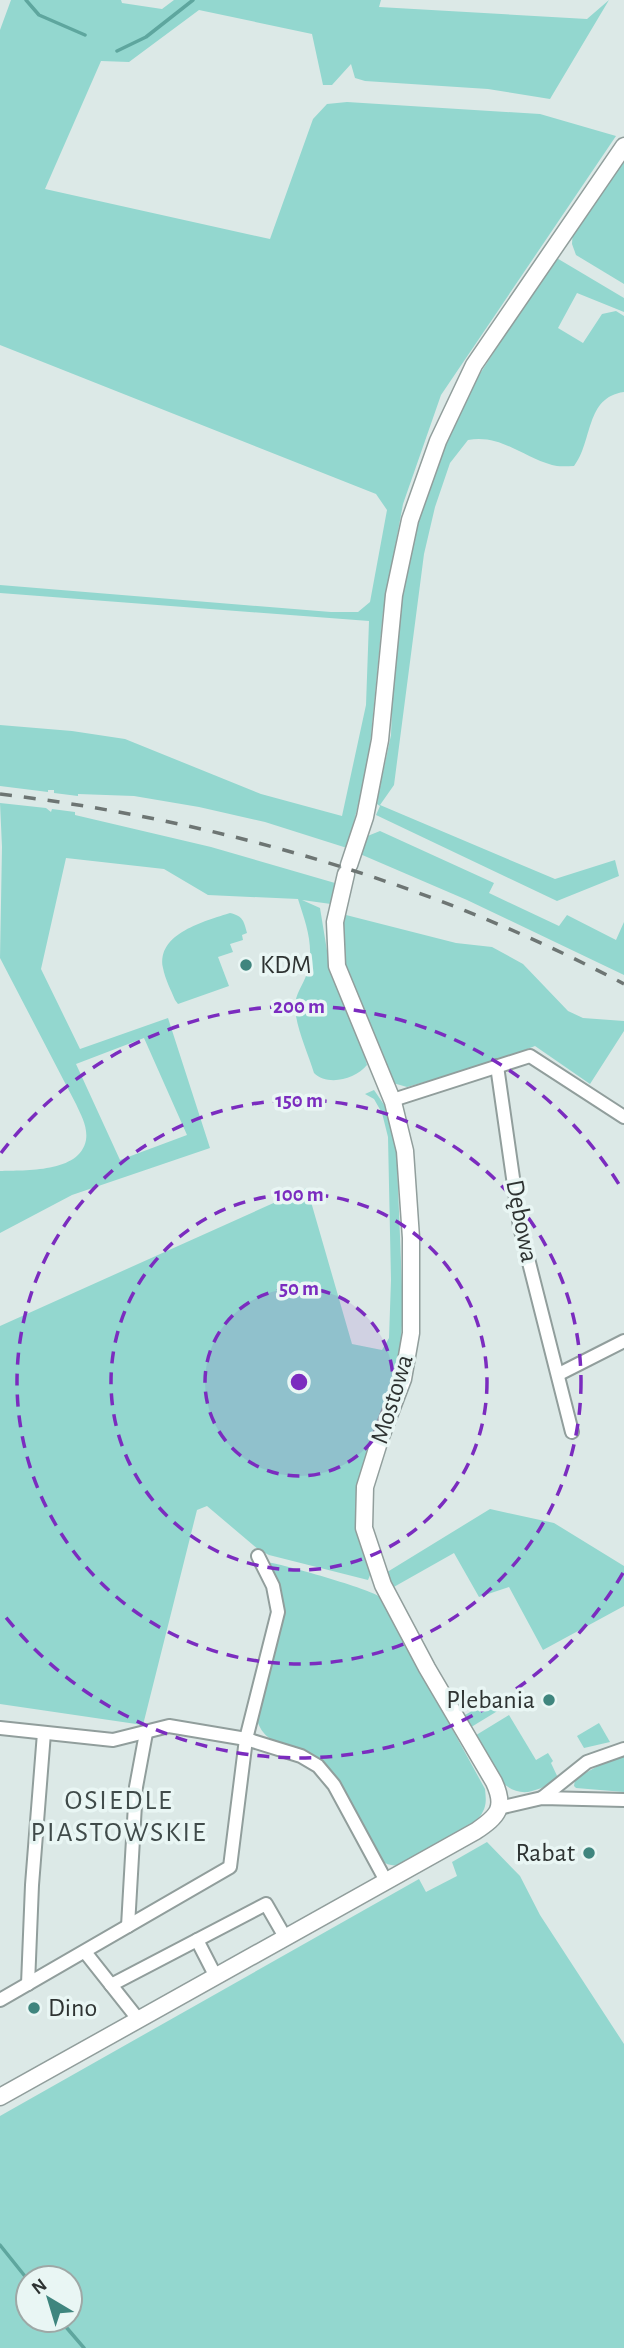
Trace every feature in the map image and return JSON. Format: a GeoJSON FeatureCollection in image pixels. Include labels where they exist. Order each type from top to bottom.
{"type":"FeatureCollection","features":[{"type":"Feature","properties":{"kind":"street","name":"Mostowa"},"geometry":{"type":"LineString","coordinates":[[499,1808],[500,1800],[494,1782],[427,1668],[383,1585],[364,1528],[365,1487],[380,1438],[403,1379],[411,1333],[411,1238],[405,1151],[393,1100],[337,966],[335,922],[346,875],[365,817],[380,740],[394,594],[410,520],[438,441],[474,365],[624,146]]}},
{"type":"Feature","properties":{"kind":"street"},"geometry":{"type":"LineString","coordinates":[[393,1100],[530,1056],[624,1116]]}},
{"type":"Feature","properties":{"kind":"street","name":"Dębowa"},"geometry":{"type":"LineString","coordinates":[[497,1066],[520,1227],[572,1432]]}},
{"type":"Feature","properties":{"kind":"street"},"geometry":{"type":"LineString","coordinates":[[559,1374],[624,1341]]}},
{"type":"Feature","properties":{"kind":"street"},"geometry":{"type":"LineString","coordinates":[[0,2000],[230,1867],[246,1739],[278,1612],[273,1586],[258,1556]]}},
{"type":"Feature","properties":{"kind":"street"},"geometry":{"type":"LineString","coordinates":[[0,1728],[113,1740],[169,1726],[246,1739],[283,1749],[318,1766],[334,1785],[386,1881]]}},
{"type":"Feature","properties":{"kind":"street"},"geometry":{"type":"LineString","coordinates":[[28,1984],[32,1885],[44,1733]]}},
{"type":"Feature","properties":{"kind":"street"},"geometry":{"type":"LineString","coordinates":[[128,1926],[136,1787],[146,1733]]}},
{"type":"Feature","properties":{"kind":"street"},"geometry":{"type":"LineString","coordinates":[[542,1798],[587,1762],[624,1749]]}},
{"type":"Feature","properties":{"kind":"street"},"geometry":{"type":"LineString","coordinates":[[0,2096],[476,1831],[490,1822],[499,1808],[542,1798],[624,1800]]}},
{"type":"Feature","properties":{"kind":"street"},"geometry":{"type":"LineString","coordinates":[[111,1985],[266,1904],[285,1937]]}},
{"type":"Feature","properties":{"kind":"street"},"geometry":{"type":"LineString","coordinates":[[197,1940],[215,1975]]}},
{"type":"Feature","properties":{"kind":"street"},"geometry":{"type":"LineString","coordinates":[[85,1952],[138,2019]]}},
{"type":"Feature","properties":{"kind":"shaded area"},"geometry":{"type":"Polygon","coordinates":[[[11,0],[121,0],[122,3],[162,9],[174,0],[381,0],[379,7],[587,19],[609,0],[550,99],[488,89],[365,81],[355,78],[351,64],[332,85],[323,85],[312,34],[199,10],[129,62],[101,61],[45,189],[270,239],[313,119],[327,104],[347,102],[540,114],[616,136],[441,395],[403,504],[383,612],[368,767],[347,848],[265,822],[199,807],[134,796],[78,796],[54,793],[54,790],[48,792],[0,786],[0,725],[72,731],[125,739],[261,794],[342,816],[366,705],[369,621],[0,593],[0,585],[358,612],[370,602],[387,510],[376,494],[0,345],[0,30],[11,0]]]}},
{"type":"Feature","properties":{"kind":"shaded area"},"geometry":{"type":"Polygon","coordinates":[[[624,154],[624,284],[576,255],[572,244],[573,229],[624,154]]]}},
{"type":"Feature","properties":{"kind":"shaded area"},"geometry":{"type":"Polygon","coordinates":[[[555,257],[624,298],[624,312],[577,293],[558,328],[583,343],[602,314],[616,311],[624,316],[624,392],[602,402],[574,466],[552,465],[501,443],[480,439],[468,440],[450,463],[435,507],[424,554],[394,785],[380,805],[555,879],[615,860],[619,876],[557,901],[376,815],[380,806],[377,804],[378,796],[391,735],[394,657],[405,571],[423,498],[465,397],[555,257]]]}},
{"type":"Feature","properties":{"kind":"shaded area"},"geometry":{"type":"Polygon","coordinates":[[[0,803],[46,808],[51,812],[52,809],[75,812],[75,815],[211,847],[335,883],[331,904],[302,900],[320,908],[330,969],[358,1033],[367,1065],[341,1080],[326,1079],[314,1073],[295,1009],[297,995],[307,973],[310,954],[298,899],[208,895],[164,869],[66,858],[41,969],[80,1049],[168,1018],[210,1148],[72,1195],[0,1233],[0,1171],[50,1168],[63,1164],[82,1151],[86,1140],[84,1121],[76,1104],[0,958],[0,803]],[[144,1038],[76,1064],[120,1160],[187,1135],[144,1038]]]}},
{"type":"Feature","properties":{"kind":"shaded area"},"geometry":{"type":"Polygon","coordinates":[[[380,831],[494,883],[489,893],[559,926],[567,915],[616,940],[624,922],[624,975],[467,900],[360,854],[365,837],[380,831]]]}},
{"type":"Feature","properties":{"kind":"shaded area"},"geometry":{"type":"Polygon","coordinates":[[[230,913],[242,920],[247,933],[242,935],[243,940],[230,944],[233,952],[218,957],[229,986],[178,1004],[163,968],[163,956],[167,946],[185,930],[230,913]]]}},
{"type":"Feature","properties":{"kind":"shaded area"},"geometry":{"type":"Polygon","coordinates":[[[346,915],[456,943],[492,947],[523,964],[568,1011],[583,1018],[624,1021],[624,1031],[590,1084],[535,1046],[491,1063],[407,1087],[393,1083],[344,965],[340,927],[346,915]]]}},
{"type":"Feature","properties":{"kind":"shaded area"},"geometry":{"type":"Polygon","coordinates":[[[374,1090],[389,1112],[396,1138],[403,1311],[400,1354],[359,1487],[356,1529],[371,1573],[368,1580],[269,1555],[259,1550],[207,1506],[197,1510],[143,1725],[0,1704],[0,1326],[307,1188],[352,1344],[382,1350],[389,1338],[391,1280],[388,1137],[382,1113],[374,1099],[365,1094],[374,1090]]]}},
{"type":"Feature","properties":{"kind":"shaded area"},"geometry":{"type":"Polygon","coordinates":[[[490,1509],[554,1523],[624,1566],[624,1606],[543,1650],[509,1587],[479,1597],[454,1553],[392,1588],[384,1574],[490,1509]]]}},
{"type":"Feature","properties":{"kind":"shaded area"},"geometry":{"type":"Polygon","coordinates":[[[266,1562],[326,1577],[380,1597],[485,1789],[484,1809],[475,1821],[410,1861],[396,1865],[386,1864],[381,1861],[334,1776],[324,1763],[315,1756],[275,1742],[260,1728],[256,1716],[284,1606],[266,1562]]]}},
{"type":"Feature","properties":{"kind":"shaded area"},"geometry":{"type":"Polygon","coordinates":[[[498,1696],[504,1707],[468,1729],[465,1715],[498,1696]]]}},
{"type":"Feature","properties":{"kind":"shaded area"},"geometry":{"type":"Polygon","coordinates":[[[509,1715],[536,1760],[548,1753],[559,1780],[532,1791],[518,1791],[501,1781],[494,1773],[473,1737],[509,1715]]]}},
{"type":"Feature","properties":{"kind":"shaded area"},"geometry":{"type":"Polygon","coordinates":[[[599,1723],[610,1742],[584,1748],[577,1736],[599,1723]]]}},
{"type":"Feature","properties":{"kind":"shaded area"},"geometry":{"type":"Polygon","coordinates":[[[624,1755],[624,1792],[574,1786],[575,1779],[610,1759],[624,1755]]]}},
{"type":"Feature","properties":{"kind":"shaded area"},"geometry":{"type":"Polygon","coordinates":[[[487,1842],[520,1876],[540,1915],[624,2044],[624,2348],[0,2348],[0,2116],[419,1879],[426,1892],[457,1876],[452,1862],[487,1842]]]}},
{"type":"Feature","properties":{"kind":"waterway"},"geometry":{"type":"LineString","coordinates":[[26,0],[39,15],[85,35]]}},
{"type":"Feature","properties":{"kind":"waterway"},"geometry":{"type":"LineString","coordinates":[[117,51],[146,37],[193,0]]}},
{"type":"Feature","properties":{"kind":"waterway"},"geometry":{"type":"LineString","coordinates":[[0,2245],[15,2264]]}},
{"type":"Feature","properties":{"kind":"waterway"},"geometry":{"type":"LineString","coordinates":[[72,2334],[84,2348]]}},
{"type":"Feature","properties":{"kind":"railway"},"geometry":{"type":"LineString","coordinates":[[0,794],[161,820],[321,860],[476,915],[624,984]]}},
{"type":"Feature","properties":{"kind":"place","name":"KDM"},"geometry":{"type":"Point","coordinates":[246,965]}},
{"type":"Feature","properties":{"kind":"place","name":"Plebania"},"geometry":{"type":"Point","coordinates":[549,1700]}},
{"type":"Feature","properties":{"kind":"place","name":"Rabat"},"geometry":{"type":"Point","coordinates":[589,1853]}},
{"type":"Feature","properties":{"kind":"place","name":"Dino"},"geometry":{"type":"Point","coordinates":[34,2008]}},
{"type":"Feature","properties":{"kind":"district","name":"OSIEDLE PIASTOWSKIE"},"geometry":{"type":"Point","coordinates":[119,1817]}}]}
